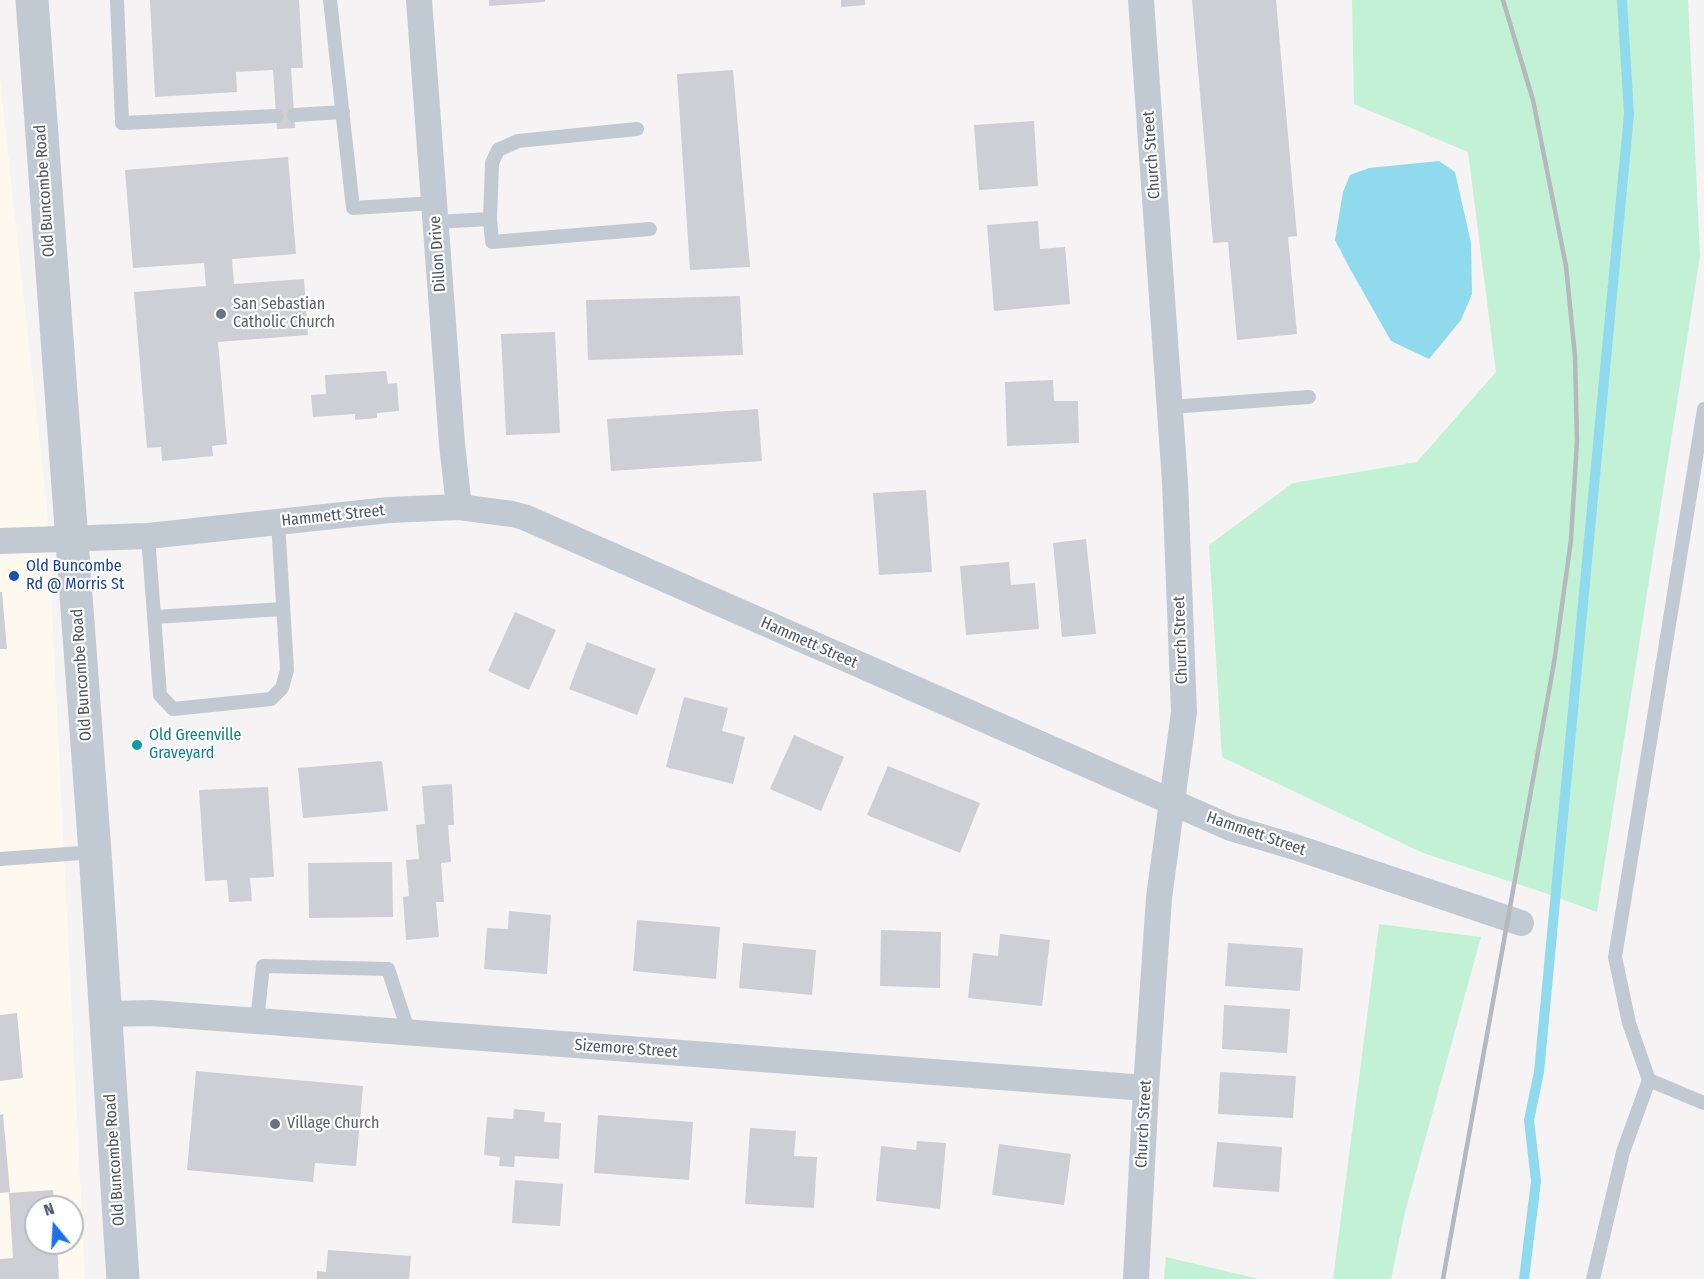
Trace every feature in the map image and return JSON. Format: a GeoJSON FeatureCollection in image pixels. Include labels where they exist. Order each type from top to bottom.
{"type":"FeatureCollection","features":[{"type":"Feature","properties":{"kind":"street","name":"Old Buncombe Road"},"geometry":{"type":"LineString","coordinates":[[32,0],[95,852],[123,1279]]}},
{"type":"Feature","properties":{"kind":"street","name":"Dillon Drive"},"geometry":{"type":"LineString","coordinates":[[419,0],[452,444],[459,507]]}},
{"type":"Feature","properties":{"kind":"street","name":"Church Street"},"geometry":{"type":"LineString","coordinates":[[1136,1279],[1159,898],[1184,712],[1175,482],[1141,0]]}},
{"type":"Feature","properties":{"kind":"street","name":"Hammett Street"},"geometry":{"type":"LineString","coordinates":[[0,541],[148,536],[389,510],[459,507],[524,517],[1231,828],[1295,847],[1521,923]]}},
{"type":"Feature","properties":{"kind":"street","name":"Sizemore Street"},"geometry":{"type":"LineString","coordinates":[[106,1014],[151,1013],[1146,1088]]}},
{"type":"Feature","properties":{"kind":"lane"},"geometry":{"type":"LineString","coordinates":[[117,0],[122,123],[276,116]]}},
{"type":"Feature","properties":{"kind":"lane"},"geometry":{"type":"LineString","coordinates":[[330,0],[353,208],[490,219]]}},
{"type":"Feature","properties":{"kind":"lane"},"geometry":{"type":"LineString","coordinates":[[294,115],[343,112]]}},
{"type":"Feature","properties":{"kind":"lane"},"geometry":{"type":"LineString","coordinates":[[637,129],[518,141],[498,150],[492,163],[490,219],[492,242],[650,229]]}},
{"type":"Feature","properties":{"kind":"lane"},"geometry":{"type":"LineString","coordinates":[[1170,408],[1309,397]]}},
{"type":"Feature","properties":{"kind":"lane"},"geometry":{"type":"LineString","coordinates":[[1593,1279],[1623,1152],[1649,1080],[1629,1023],[1614,957],[1704,409]]}},
{"type":"Feature","properties":{"kind":"lane"},"geometry":{"type":"LineString","coordinates":[[148,536],[160,695],[173,709],[271,699],[282,688],[287,670],[278,522]]}},
{"type":"Feature","properties":{"kind":"lane"},"geometry":{"type":"LineString","coordinates":[[154,617],[283,609]]}},
{"type":"Feature","properties":{"kind":"lane"},"geometry":{"type":"LineString","coordinates":[[0,859],[95,852]]}},
{"type":"Feature","properties":{"kind":"lane"},"geometry":{"type":"LineString","coordinates":[[257,1021],[263,966],[388,969],[409,1033]]}},
{"type":"Feature","properties":{"kind":"lane"},"geometry":{"type":"LineString","coordinates":[[1649,1080],[1704,1103]]}},
{"type":"Feature","properties":{"kind":"shaded area"},"geometry":{"type":"Polygon","coordinates":[[[0,79],[47,508],[81,1195],[24,1195],[24,1255],[84,1255],[85,1279],[0,1279],[0,79]]]}},
{"type":"Feature","properties":{"kind":"green space"},"geometry":{"type":"Polygon","coordinates":[[[1352,0],[1688,0],[1700,256],[1597,912],[1423,853],[1222,757],[1209,545],[1293,483],[1417,462],[1496,372],[1468,152],[1354,104],[1352,0]]]}},
{"type":"Feature","properties":{"kind":"green space"},"geometry":{"type":"Polygon","coordinates":[[[1379,924],[1481,937],[1405,1212],[1391,1279],[1333,1279],[1379,924]]]}},
{"type":"Feature","properties":{"kind":"green space"},"geometry":{"type":"Polygon","coordinates":[[[1166,1257],[1259,1279],[1164,1279],[1166,1257]]]}},
{"type":"Feature","properties":{"kind":"water"},"geometry":{"type":"Polygon","coordinates":[[[1439,161],[1455,172],[1471,243],[1472,294],[1461,320],[1429,359],[1391,341],[1335,240],[1343,192],[1350,175],[1369,168],[1439,161]]]}},
{"type":"Feature","properties":{"kind":"building"},"geometry":{"type":"Polygon","coordinates":[[[150,0],[299,0],[303,68],[291,68],[295,128],[277,129],[273,70],[236,72],[237,92],[155,97],[150,0]]]}},
{"type":"Feature","properties":{"kind":"building"},"geometry":{"type":"Polygon","coordinates":[[[489,0],[545,0],[545,2],[489,6],[489,0]]]}},
{"type":"Feature","properties":{"kind":"building"},"geometry":{"type":"Polygon","coordinates":[[[841,0],[865,0],[865,5],[841,7],[841,0]]]}},
{"type":"Feature","properties":{"kind":"building"},"geometry":{"type":"Polygon","coordinates":[[[1192,0],[1276,0],[1297,236],[1288,237],[1297,334],[1237,340],[1228,242],[1213,243],[1192,0]]]}},
{"type":"Feature","properties":{"kind":"building"},"geometry":{"type":"Polygon","coordinates":[[[733,70],[750,267],[690,270],[677,74],[733,70]]]}},
{"type":"Feature","properties":{"kind":"building"},"geometry":{"type":"Polygon","coordinates":[[[1034,121],[1038,186],[979,190],[974,125],[1034,121]]]}},
{"type":"Feature","properties":{"kind":"building","name":"San Sebastian Catholic Church"},"geometry":{"type":"Polygon","coordinates":[[[288,157],[296,254],[232,259],[234,284],[304,279],[308,335],[218,342],[227,444],[212,446],[213,456],[162,461],[161,447],[147,448],[134,292],[206,286],[204,263],[133,268],[125,170],[288,157]]]}},
{"type":"Feature","properties":{"kind":"building"},"geometry":{"type":"Polygon","coordinates":[[[1038,221],[1040,249],[1065,247],[1070,304],[994,311],[987,225],[1038,221]]]}},
{"type":"Feature","properties":{"kind":"building"},"geometry":{"type":"Polygon","coordinates":[[[740,296],[743,355],[588,360],[586,300],[740,296]]]}},
{"type":"Feature","properties":{"kind":"building"},"geometry":{"type":"Polygon","coordinates":[[[555,332],[560,433],[506,435],[501,334],[555,332]]]}},
{"type":"Feature","properties":{"kind":"building"},"geometry":{"type":"Polygon","coordinates":[[[386,371],[388,384],[397,383],[399,411],[377,413],[377,418],[355,420],[355,414],[313,417],[311,395],[326,394],[325,375],[386,371]]]}},
{"type":"Feature","properties":{"kind":"building"},"geometry":{"type":"Polygon","coordinates":[[[1053,380],[1054,401],[1078,401],[1079,443],[1007,446],[1005,382],[1053,380]]]}},
{"type":"Feature","properties":{"kind":"building"},"geometry":{"type":"Polygon","coordinates":[[[758,409],[762,461],[611,471],[607,419],[758,409]]]}},
{"type":"Feature","properties":{"kind":"building"},"geometry":{"type":"Polygon","coordinates":[[[926,490],[932,572],[879,575],[873,493],[926,490]]]}},
{"type":"Feature","properties":{"kind":"building"},"geometry":{"type":"Polygon","coordinates":[[[1086,539],[1096,634],[1062,637],[1053,543],[1086,539]]]}},
{"type":"Feature","properties":{"kind":"building"},"geometry":{"type":"Polygon","coordinates":[[[1009,562],[1011,585],[1035,583],[1039,629],[966,635],[960,566],[1009,562]]]}},
{"type":"Feature","properties":{"kind":"building"},"geometry":{"type":"Polygon","coordinates":[[[0,592],[2,592],[7,649],[0,649],[0,592]]]}},
{"type":"Feature","properties":{"kind":"building"},"geometry":{"type":"Polygon","coordinates":[[[515,612],[556,630],[529,690],[488,671],[515,612]]]}},
{"type":"Feature","properties":{"kind":"building"},"geometry":{"type":"Polygon","coordinates":[[[587,642],[656,669],[637,715],[569,689],[587,642]]]}},
{"type":"Feature","properties":{"kind":"building"},"geometry":{"type":"Polygon","coordinates":[[[684,697],[728,708],[722,731],[745,737],[733,784],[666,767],[684,697]]]}},
{"type":"Feature","properties":{"kind":"building"},"geometry":{"type":"Polygon","coordinates":[[[794,735],[844,757],[821,811],[770,789],[794,735]]]}},
{"type":"Feature","properties":{"kind":"building"},"geometry":{"type":"Polygon","coordinates":[[[382,761],[388,811],[303,818],[298,768],[382,761]]]}},
{"type":"Feature","properties":{"kind":"building"},"geometry":{"type":"Polygon","coordinates":[[[888,766],[980,803],[960,853],[867,815],[888,766]]]}},
{"type":"Feature","properties":{"kind":"building"},"geometry":{"type":"Polygon","coordinates":[[[452,784],[454,825],[448,825],[451,862],[441,863],[444,902],[436,902],[439,937],[406,940],[403,897],[409,896],[406,860],[419,859],[416,825],[425,824],[422,786],[452,784]]]}},
{"type":"Feature","properties":{"kind":"building"},"geometry":{"type":"Polygon","coordinates":[[[268,787],[274,877],[250,878],[252,901],[229,902],[227,880],[205,881],[199,790],[268,787]]]}},
{"type":"Feature","properties":{"kind":"building"},"geometry":{"type":"Polygon","coordinates":[[[392,862],[393,917],[309,918],[308,863],[392,862]]]}},
{"type":"Feature","properties":{"kind":"building"},"geometry":{"type":"Polygon","coordinates":[[[509,911],[551,915],[547,974],[484,969],[487,928],[508,929],[509,911]]]}},
{"type":"Feature","properties":{"kind":"building"},"geometry":{"type":"Polygon","coordinates":[[[637,920],[720,927],[716,979],[633,971],[637,920]]]}},
{"type":"Feature","properties":{"kind":"building"},"geometry":{"type":"Polygon","coordinates":[[[881,930],[941,932],[940,988],[880,986],[881,930]]]}},
{"type":"Feature","properties":{"kind":"building"},"geometry":{"type":"Polygon","coordinates":[[[1000,934],[1050,940],[1042,1006],[968,998],[973,953],[998,956],[1000,934]]]}},
{"type":"Feature","properties":{"kind":"building"},"geometry":{"type":"Polygon","coordinates":[[[743,943],[816,950],[812,995],[739,988],[743,943]]]}},
{"type":"Feature","properties":{"kind":"building"},"geometry":{"type":"Polygon","coordinates":[[[1228,943],[1303,948],[1300,991],[1225,986],[1228,943]]]}},
{"type":"Feature","properties":{"kind":"building"},"geometry":{"type":"Polygon","coordinates":[[[1224,1005],[1290,1009],[1287,1053],[1222,1049],[1224,1005]]]}},
{"type":"Feature","properties":{"kind":"building"},"geometry":{"type":"Polygon","coordinates":[[[17,1013],[23,1078],[0,1081],[0,1015],[17,1013]]]}},
{"type":"Feature","properties":{"kind":"building","name":"Village Church"},"geometry":{"type":"Polygon","coordinates":[[[196,1071],[363,1086],[356,1166],[315,1163],[313,1182],[187,1170],[196,1071]]]}},
{"type":"Feature","properties":{"kind":"building"},"geometry":{"type":"Polygon","coordinates":[[[1220,1072],[1296,1076],[1293,1118],[1218,1114],[1220,1072]]]}},
{"type":"Feature","properties":{"kind":"building"},"geometry":{"type":"Polygon","coordinates":[[[514,1109],[545,1112],[544,1122],[561,1123],[559,1159],[515,1156],[514,1167],[499,1166],[500,1157],[484,1155],[487,1117],[513,1119],[514,1109]]]}},
{"type":"Feature","properties":{"kind":"building"},"geometry":{"type":"Polygon","coordinates":[[[3,1114],[10,1192],[0,1193],[0,1115],[3,1114]]]}},
{"type":"Feature","properties":{"kind":"building"},"geometry":{"type":"Polygon","coordinates":[[[598,1115],[693,1122],[689,1180],[594,1173],[598,1115]]]}},
{"type":"Feature","properties":{"kind":"building"},"geometry":{"type":"Polygon","coordinates":[[[750,1128],[796,1131],[794,1156],[817,1157],[814,1208],[745,1204],[750,1128]]]}},
{"type":"Feature","properties":{"kind":"building"},"geometry":{"type":"Polygon","coordinates":[[[917,1141],[946,1143],[940,1209],[876,1201],[881,1146],[916,1150],[917,1141]]]}},
{"type":"Feature","properties":{"kind":"building"},"geometry":{"type":"Polygon","coordinates":[[[1217,1142],[1282,1147],[1279,1192],[1213,1187],[1217,1142]]]}},
{"type":"Feature","properties":{"kind":"building"},"geometry":{"type":"Polygon","coordinates":[[[999,1144],[1071,1154],[1064,1205],[992,1195],[999,1144]]]}},
{"type":"Feature","properties":{"kind":"building"},"geometry":{"type":"Polygon","coordinates":[[[515,1180],[563,1184],[560,1226],[512,1223],[515,1180]]]}},
{"type":"Feature","properties":{"kind":"building"},"geometry":{"type":"Polygon","coordinates":[[[53,1190],[53,1195],[24,1195],[24,1255],[58,1255],[59,1279],[0,1279],[0,1259],[13,1258],[9,1193],[53,1190]]]}},
{"type":"Feature","properties":{"kind":"building"},"geometry":{"type":"Polygon","coordinates":[[[328,1250],[411,1256],[409,1279],[317,1279],[317,1271],[326,1272],[328,1250]]]}},
{"type":"Feature","properties":{"kind":"waterway"},"geometry":{"type":"LineString","coordinates":[[1524,1279],[1536,1181],[1529,1120],[1539,1072],[1629,114],[1622,0]]}},
{"type":"Feature","properties":{"kind":"railway"},"geometry":{"type":"LineString","coordinates":[[1443,1279],[1554,663],[1571,540],[1577,441],[1575,356],[1566,266],[1533,100],[1503,0]]}},
{"type":"Feature","properties":{"kind":"place","name":"San Sebastian Catholic Church"},"geometry":{"type":"Point","coordinates":[221,314]}},
{"type":"Feature","properties":{"kind":"place","name":"Old Buncombe Rd @ Morris St"},"geometry":{"type":"Point","coordinates":[14,576]}},
{"type":"Feature","properties":{"kind":"place","name":"Old Greenville Graveyard"},"geometry":{"type":"Point","coordinates":[137,745]}},
{"type":"Feature","properties":{"kind":"place","name":"Village Church"},"geometry":{"type":"Point","coordinates":[275,1124]}}]}
